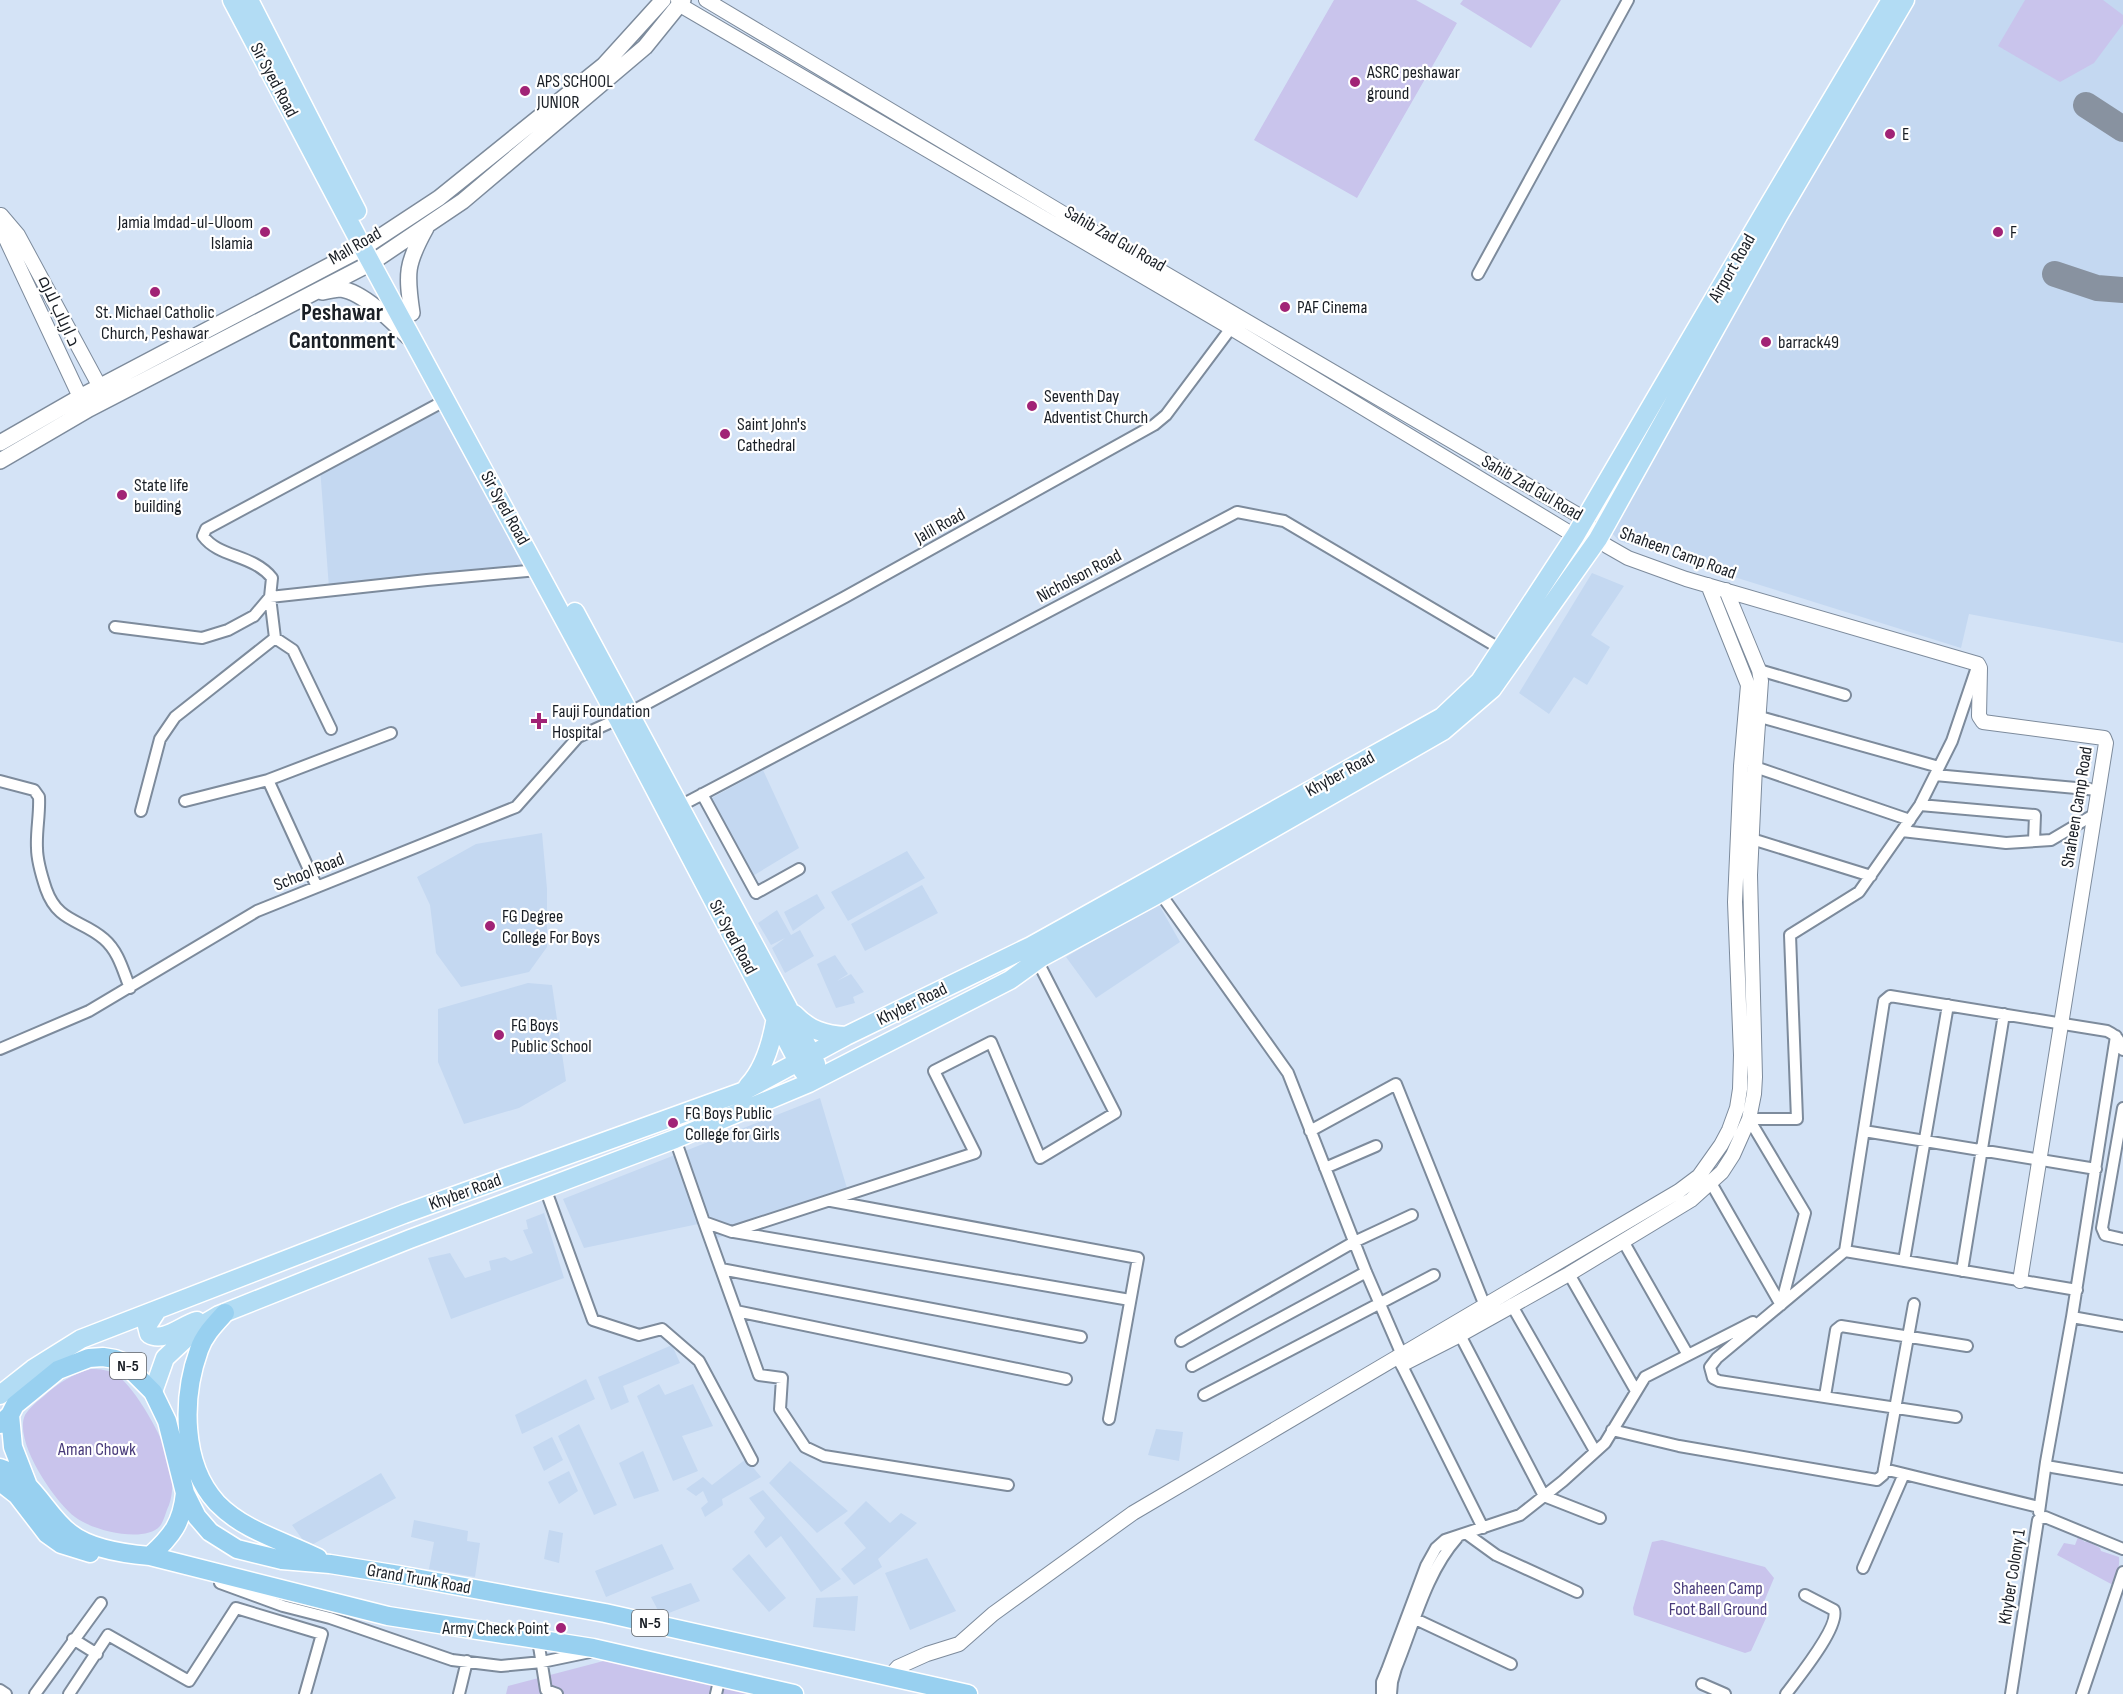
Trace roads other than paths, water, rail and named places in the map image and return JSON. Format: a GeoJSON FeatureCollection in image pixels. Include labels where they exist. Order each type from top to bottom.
{"type":"FeatureCollection","features":[{"type":"Feature","properties":{"kind":"highway"},"geometry":{"type":"LineString","coordinates":[[222,1314],[199,1349],[190,1386],[188,1436],[200,1476],[216,1502],[233,1516],[272,1539],[330,1564]]}},
{"type":"Feature","properties":{"kind":"highway","name":"Grand Trunk Road"},"geometry":{"type":"LineString","coordinates":[[5,1420],[15,1405],[58,1370],[89,1358],[115,1359],[123,1362],[153,1392],[167,1421],[185,1493],[202,1524],[227,1544],[248,1552],[282,1560],[330,1564],[605,1612],[968,1694]]}},
{"type":"Feature","properties":{"kind":"highway"},"geometry":{"type":"LineString","coordinates":[[5,1420],[27,1484]]}},
{"type":"Feature","properties":{"kind":"highway","name":"N-5"},"geometry":{"type":"LineString","coordinates":[[0,1468],[27,1484],[48,1512],[71,1534],[111,1550],[150,1557],[388,1616],[599,1650],[718,1685],[794,1694]]}},
{"type":"Feature","properties":{"kind":"highway"},"geometry":{"type":"LineString","coordinates":[[0,1482],[17,1496],[47,1534],[61,1544],[76,1550],[357,1613],[388,1616]]}},
{"type":"Feature","properties":{"kind":"highway"},"geometry":{"type":"LineString","coordinates":[[150,1557],[170,1538],[184,1509],[185,1493]]}},
{"type":"Feature","properties":{"kind":"main road","name":"Sir Syed Road"},"geometry":{"type":"LineString","coordinates":[[232,0],[259,35],[372,252],[415,343],[538,570],[680,806],[781,1011]]}},
{"type":"Feature","properties":{"kind":"main road","name":"Sir Syed Road"},"geometry":{"type":"LineString","coordinates":[[249,0],[259,35]]}},
{"type":"Feature","properties":{"kind":"main road","name":"Mall Road"},"geometry":{"type":"LineString","coordinates":[[0,461],[71,418],[307,295],[372,252],[604,65],[663,0]]}},
{"type":"Feature","properties":{"kind":"main road","name":"Airport Road"},"geometry":{"type":"LineString","coordinates":[[1575,536],[1891,0]]}},
{"type":"Feature","properties":{"kind":"main road","name":"Khyber Road"},"geometry":{"type":"LineString","coordinates":[[222,1314],[675,1139],[815,1080],[1010,980],[1037,960],[1160,893],[1443,731],[1492,689],[1598,539],[1778,216],[1905,0]]}},
{"type":"Feature","properties":{"kind":"main road","name":"Mall Road"},"geometry":{"type":"LineString","coordinates":[[0,443],[80,397],[427,225],[463,201],[645,47],[680,2]]}},
{"type":"Feature","properties":{"kind":"main road"},"geometry":{"type":"LineString","coordinates":[[412,313],[407,279],[409,264],[412,251],[427,225]]}},
{"type":"Feature","properties":{"kind":"main road","name":"Sir Syed Road"},"geometry":{"type":"LineString","coordinates":[[372,252],[412,313],[781,1011]]}},
{"type":"Feature","properties":{"kind":"main road"},"geometry":{"type":"LineString","coordinates":[[307,295],[341,289],[357,295],[378,310],[415,343]]}},
{"type":"Feature","properties":{"kind":"main road","name":"Khyber Road"},"geometry":{"type":"LineString","coordinates":[[151,1314],[404,1214],[742,1092],[846,1036],[1031,946],[1442,717],[1480,681],[1575,536]]}},
{"type":"Feature","properties":{"kind":"main road"},"geometry":{"type":"LineString","coordinates":[[781,1011],[827,1035],[846,1036]]}},
{"type":"Feature","properties":{"kind":"main road"},"geometry":{"type":"LineString","coordinates":[[781,1011],[815,1080]]}},
{"type":"Feature","properties":{"kind":"main road"},"geometry":{"type":"LineString","coordinates":[[742,1092],[757,1076],[781,1011]]}},
{"type":"Feature","properties":{"kind":"main road"},"geometry":{"type":"LineString","coordinates":[[151,1314],[147,1326],[149,1334],[162,1337],[188,1323],[222,1314]]}},
{"type":"Feature","properties":{"kind":"main road"},"geometry":{"type":"LineString","coordinates":[[58,1370],[151,1314]]}},
{"type":"Feature","properties":{"kind":"main road"},"geometry":{"type":"LineString","coordinates":[[0,1395],[33,1369],[81,1339],[151,1314]]}},
{"type":"Feature","properties":{"kind":"main road"},"geometry":{"type":"LineString","coordinates":[[153,1392],[165,1358],[197,1328],[222,1314]]}},
{"type":"Feature","properties":{"kind":"street","name":"Sahib Zad Gul Road"},"geometry":{"type":"LineString","coordinates":[[706,0],[1080,224],[1585,519],[1598,539]]}},
{"type":"Feature","properties":{"kind":"street"},"geometry":{"type":"LineString","coordinates":[[1478,274],[1628,0]]}},
{"type":"Feature","properties":{"kind":"street","name":"Sahib Zad Gul Road"},"geometry":{"type":"LineString","coordinates":[[680,2],[1231,328],[1575,536],[1598,539]]}},
{"type":"Feature","properties":{"kind":"street"},"geometry":{"type":"LineString","coordinates":[[1,215],[18,235],[100,387]]}},
{"type":"Feature","properties":{"kind":"street","name":"د ارباب لاره"},"geometry":{"type":"LineString","coordinates":[[1,215],[5,237],[80,397]]}},
{"type":"Feature","properties":{"kind":"street","name":"Jalil Road"},"geometry":{"type":"LineString","coordinates":[[624,716],[845,597],[1154,425],[1166,415],[1240,317]]}},
{"type":"Feature","properties":{"kind":"street"},"geometry":{"type":"LineString","coordinates":[[71,418],[80,397]]}},
{"type":"Feature","properties":{"kind":"street"},"geometry":{"type":"LineString","coordinates":[[331,729],[293,650],[275,638],[270,597],[272,578],[265,569],[212,545],[202,536],[206,529],[446,400]]}},
{"type":"Feature","properties":{"kind":"street","name":"Nicholson Road"},"geometry":{"type":"LineString","coordinates":[[680,806],[1237,512],[1284,521],[1494,645]]}},
{"type":"Feature","properties":{"kind":"street","name":"Shaheen Camp Road"},"geometry":{"type":"LineString","coordinates":[[1598,539],[1628,558],[1708,585],[1978,664],[1980,668],[1979,716],[1983,722],[2106,740],[2020,1281]]}},
{"type":"Feature","properties":{"kind":"street"},"geometry":{"type":"LineString","coordinates":[[115,627],[202,638],[228,630],[254,616],[270,597],[538,570]]}},
{"type":"Feature","properties":{"kind":"street"},"geometry":{"type":"LineString","coordinates":[[1397,1360],[1408,1362],[1460,1335],[1569,1274],[1691,1200],[1722,1172],[1733,1155],[1749,1119],[1755,1077],[1750,875],[1745,839],[1748,685],[1708,585]]}},
{"type":"Feature","properties":{"kind":"street"},"geometry":{"type":"LineString","coordinates":[[890,1676],[898,1667],[927,1654],[959,1644],[993,1614],[1133,1513],[1397,1360],[1679,1191],[1699,1176],[1721,1145],[1733,1119],[1740,1089],[1741,1045],[1735,902],[1755,767],[1762,691],[1759,669],[1726,590]]}},
{"type":"Feature","properties":{"kind":"street"},"geometry":{"type":"LineString","coordinates":[[141,811],[160,739],[175,717],[275,638]]}},
{"type":"Feature","properties":{"kind":"street"},"geometry":{"type":"LineString","coordinates":[[1749,1119],[1797,1119],[1790,935],[1859,892],[1910,820],[1952,741],[1978,664]]}},
{"type":"Feature","properties":{"kind":"street"},"geometry":{"type":"LineString","coordinates":[[1759,669],[1845,695]]}},
{"type":"Feature","properties":{"kind":"street","name":"School Road"},"geometry":{"type":"LineString","coordinates":[[0,1049],[89,1011],[257,911],[516,807],[578,737],[624,716]]}},
{"type":"Feature","properties":{"kind":"street"},"geometry":{"type":"LineString","coordinates":[[1760,717],[1937,771],[2098,790]]}},
{"type":"Feature","properties":{"kind":"street"},"geometry":{"type":"LineString","coordinates":[[185,801],[268,780],[391,733]]}},
{"type":"Feature","properties":{"kind":"street"},"geometry":{"type":"LineString","coordinates":[[1755,767],[1910,820]]}},
{"type":"Feature","properties":{"kind":"street"},"geometry":{"type":"LineString","coordinates":[[268,780],[317,887]]}},
{"type":"Feature","properties":{"kind":"street"},"geometry":{"type":"LineString","coordinates":[[0,781],[34,790],[39,797],[36,850],[46,889],[64,916],[102,937],[117,953],[130,988]]}},
{"type":"Feature","properties":{"kind":"street"},"geometry":{"type":"LineString","coordinates":[[702,794],[756,892],[799,869]]}},
{"type":"Feature","properties":{"kind":"street"},"geometry":{"type":"LineString","coordinates":[[1920,805],[2035,816],[2034,841]]}},
{"type":"Feature","properties":{"kind":"street"},"geometry":{"type":"LineString","coordinates":[[1902,831],[2006,843],[2051,840],[2094,814]]}},
{"type":"Feature","properties":{"kind":"street"},"geometry":{"type":"LineString","coordinates":[[1745,839],[1871,876]]}},
{"type":"Feature","properties":{"kind":"street"},"geometry":{"type":"LineString","coordinates":[[1160,893],[1288,1073],[1380,1304],[1397,1360],[1483,1528]]}},
{"type":"Feature","properties":{"kind":"street"},"geometry":{"type":"LineString","coordinates":[[732,1232],[975,1153],[934,1071],[991,1042],[1040,1158],[1115,1113],[1037,960]]}},
{"type":"Feature","properties":{"kind":"street"},"geometry":{"type":"LineString","coordinates":[[1956,1417],[1719,1381],[1713,1378],[1710,1368],[1712,1363],[1845,1251],[1884,1001],[1890,996],[2106,1031],[2120,1039],[2123,1050]]}},
{"type":"Feature","properties":{"kind":"street"},"geometry":{"type":"LineString","coordinates":[[1904,1261],[1948,1005]]}},
{"type":"Feature","properties":{"kind":"street"},"geometry":{"type":"LineString","coordinates":[[1962,1271],[2004,1014]]}},
{"type":"Feature","properties":{"kind":"street"},"geometry":{"type":"LineString","coordinates":[[2037,1524],[2116,1035]]}},
{"type":"Feature","properties":{"kind":"street"},"geometry":{"type":"LineString","coordinates":[[1310,1131],[1396,1084],[1485,1306]]}},
{"type":"Feature","properties":{"kind":"street"},"geometry":{"type":"LineString","coordinates":[[2123,1108],[2102,1228],[2105,1235],[2123,1239]]}},
{"type":"Feature","properties":{"kind":"street"},"geometry":{"type":"LineString","coordinates":[[1749,1119],[1805,1213],[1781,1305]]}},
{"type":"Feature","properties":{"kind":"street"},"geometry":{"type":"LineString","coordinates":[[1864,1131],[2096,1168]]}},
{"type":"Feature","properties":{"kind":"street"},"geometry":{"type":"LineString","coordinates":[[675,1139],[759,1375],[782,1378],[780,1409],[805,1447],[824,1456],[1008,1485]]}},
{"type":"Feature","properties":{"kind":"street"},"geometry":{"type":"LineString","coordinates":[[1325,1168],[1376,1146]]}},
{"type":"Feature","properties":{"kind":"street"},"geometry":{"type":"LineString","coordinates":[[1711,1183],[1781,1305]]}},
{"type":"Feature","properties":{"kind":"street"},"geometry":{"type":"LineString","coordinates":[[545,1188],[593,1320],[639,1335],[662,1329],[670,1335],[699,1361],[753,1460]]}},
{"type":"Feature","properties":{"kind":"street"},"geometry":{"type":"LineString","coordinates":[[828,1201],[1138,1258],[1109,1419]]}},
{"type":"Feature","properties":{"kind":"street"},"geometry":{"type":"LineString","coordinates":[[1181,1341],[1354,1242],[1412,1215]]}},
{"type":"Feature","properties":{"kind":"street"},"geometry":{"type":"LineString","coordinates":[[704,1222],[732,1232],[1130,1300]]}},
{"type":"Feature","properties":{"kind":"street"},"geometry":{"type":"LineString","coordinates":[[1623,1241],[1688,1355]]}},
{"type":"Feature","properties":{"kind":"street"},"geometry":{"type":"LineString","coordinates":[[1845,1251],[2076,1290]]}},
{"type":"Feature","properties":{"kind":"street"},"geometry":{"type":"LineString","coordinates":[[721,1269],[1081,1337]]}},
{"type":"Feature","properties":{"kind":"street"},"geometry":{"type":"LineString","coordinates":[[1192,1366],[1366,1272]]}},
{"type":"Feature","properties":{"kind":"street"},"geometry":{"type":"LineString","coordinates":[[1569,1274],[1636,1391]]}},
{"type":"Feature","properties":{"kind":"street"},"geometry":{"type":"LineString","coordinates":[[1204,1395],[1434,1275]]}},
{"type":"Feature","properties":{"kind":"street"},"geometry":{"type":"LineString","coordinates":[[1512,1304],[1595,1451]]}},
{"type":"Feature","properties":{"kind":"street"},"geometry":{"type":"LineString","coordinates":[[1612,1430],[1679,1446],[1877,1480],[1883,1475],[1914,1304]]}},
{"type":"Feature","properties":{"kind":"street"},"geometry":{"type":"LineString","coordinates":[[736,1311],[1066,1379]]}},
{"type":"Feature","properties":{"kind":"street"},"geometry":{"type":"LineString","coordinates":[[1392,1694],[1392,1682],[1431,1557],[1445,1540],[1520,1515],[1605,1443],[1645,1377],[1770,1314]]}},
{"type":"Feature","properties":{"kind":"street"},"geometry":{"type":"LineString","coordinates":[[2072,1317],[2123,1326]]}},
{"type":"Feature","properties":{"kind":"street"},"geometry":{"type":"LineString","coordinates":[[1825,1396],[1838,1327],[1967,1346]]}},
{"type":"Feature","properties":{"kind":"street"},"geometry":{"type":"LineString","coordinates":[[1460,1335],[1544,1496],[1600,1518]]}},
{"type":"Feature","properties":{"kind":"street"},"geometry":{"type":"LineString","coordinates":[[2046,1461],[2048,1466],[2052,1467],[2123,1479]]}},
{"type":"Feature","properties":{"kind":"street"},"geometry":{"type":"LineString","coordinates":[[1884,1469],[2039,1507]]}},
{"type":"Feature","properties":{"kind":"street"},"geometry":{"type":"LineString","coordinates":[[1863,1568],[1904,1474]]}},
{"type":"Feature","properties":{"kind":"street","name":"Khyber Colony 1"},"geometry":{"type":"LineString","coordinates":[[2011,1694],[2037,1524],[2041,1518],[2045,1517],[2123,1549]]}},
{"type":"Feature","properties":{"kind":"street"},"geometry":{"type":"LineString","coordinates":[[1463,1534],[1496,1555],[1576,1592]]}},
{"type":"Feature","properties":{"kind":"street"},"geometry":{"type":"LineString","coordinates":[[2082,1694],[2123,1572]]}},
{"type":"Feature","properties":{"kind":"street"},"geometry":{"type":"LineString","coordinates":[[220,1583],[283,1606],[330,1618],[452,1660],[501,1666],[542,1662],[599,1650]]}},
{"type":"Feature","properties":{"kind":"street"},"geometry":{"type":"LineString","coordinates":[[1786,1694],[1823,1643],[1835,1616],[1834,1610],[1805,1595]]}},
{"type":"Feature","properties":{"kind":"street"},"geometry":{"type":"LineString","coordinates":[[35,1694],[101,1603]]}},
{"type":"Feature","properties":{"kind":"street"},"geometry":{"type":"LineString","coordinates":[[72,1693],[108,1635],[189,1681],[236,1608],[322,1634],[305,1694]]}},
{"type":"Feature","properties":{"kind":"street"},"geometry":{"type":"LineString","coordinates":[[1412,1618],[1511,1664]]}},
{"type":"Feature","properties":{"kind":"street"},"geometry":{"type":"LineString","coordinates":[[1382,1694],[1382,1682],[1386,1670],[1412,1618]]}},
{"type":"Feature","properties":{"kind":"street"},"geometry":{"type":"LineString","coordinates":[[74,1639],[97,1654]]}},
{"type":"Feature","properties":{"kind":"street"},"geometry":{"type":"LineString","coordinates":[[538,1640],[546,1690],[557,1694]]}},
{"type":"Feature","properties":{"kind":"street"},"geometry":{"type":"LineString","coordinates":[[459,1694],[467,1662]]}},
{"type":"Feature","properties":{"kind":"street"},"geometry":{"type":"LineString","coordinates":[[1702,1684],[1725,1694]]}},
{"type":"Feature","properties":{"kind":"street"},"geometry":{"type":"LineString","coordinates":[[0,1690],[6,1694]]}},
{"type":"Feature","properties":{"kind":"place","name":"ASRC peshawar ground"},"geometry":{"type":"Point","coordinates":[1355,82]}},
{"type":"Feature","properties":{"kind":"place","name":"APS SCHOOL JUNIOR"},"geometry":{"type":"Point","coordinates":[525,91]}},
{"type":"Feature","properties":{"kind":"place","name":"E"},"geometry":{"type":"Point","coordinates":[1890,134]}},
{"type":"Feature","properties":{"kind":"place","name":"Jamia Imdad-ul-Uloom Islamia"},"geometry":{"type":"Point","coordinates":[265,232]}},
{"type":"Feature","properties":{"kind":"place","name":"F"},"geometry":{"type":"Point","coordinates":[1998,232]}},
{"type":"Feature","properties":{"kind":"place","name":"St. Michael Catholic Church, Peshawar"},"geometry":{"type":"Point","coordinates":[155,292]}},
{"type":"Feature","properties":{"kind":"place","name":"PAF Cinema"},"geometry":{"type":"Point","coordinates":[1285,307]}},
{"type":"Feature","properties":{"kind":"place","name":"barrack49"},"geometry":{"type":"Point","coordinates":[1766,342]}},
{"type":"Feature","properties":{"kind":"place","name":"Seventh Day Adventist Church"},"geometry":{"type":"Point","coordinates":[1032,406]}},
{"type":"Feature","properties":{"kind":"place","name":"Saint John's Cathedral"},"geometry":{"type":"Point","coordinates":[725,434]}},
{"type":"Feature","properties":{"kind":"place","name":"State life building"},"geometry":{"type":"Point","coordinates":[122,495]}},
{"type":"Feature","properties":{"kind":"place","name":"Fauji Foundation Hospital"},"geometry":{"type":"Point","coordinates":[539,721]}},
{"type":"Feature","properties":{"kind":"place","name":"FG Degree College For Boys"},"geometry":{"type":"Point","coordinates":[490,926]}},
{"type":"Feature","properties":{"kind":"place","name":"FG Boys Public School"},"geometry":{"type":"Point","coordinates":[499,1035]}},
{"type":"Feature","properties":{"kind":"place","name":"FG Boys Public College for Girls"},"geometry":{"type":"Point","coordinates":[673,1123]}},
{"type":"Feature","properties":{"kind":"place","name":"Army Check Point"},"geometry":{"type":"Point","coordinates":[561,1628]}},
{"type":"Feature","properties":{"kind":"district","name":"Peshawar Cantonment"},"geometry":{"type":"Point","coordinates":[342,326]}},
{"type":"Feature","properties":{"kind":"park label","name":"Aman Chowk"},"geometry":{"type":"Point","coordinates":[97,1449]}},
{"type":"Feature","properties":{"kind":"park label","name":"Shaheen Camp Foot Ball Ground"},"geometry":{"type":"Point","coordinates":[1718,1598]}}]}
